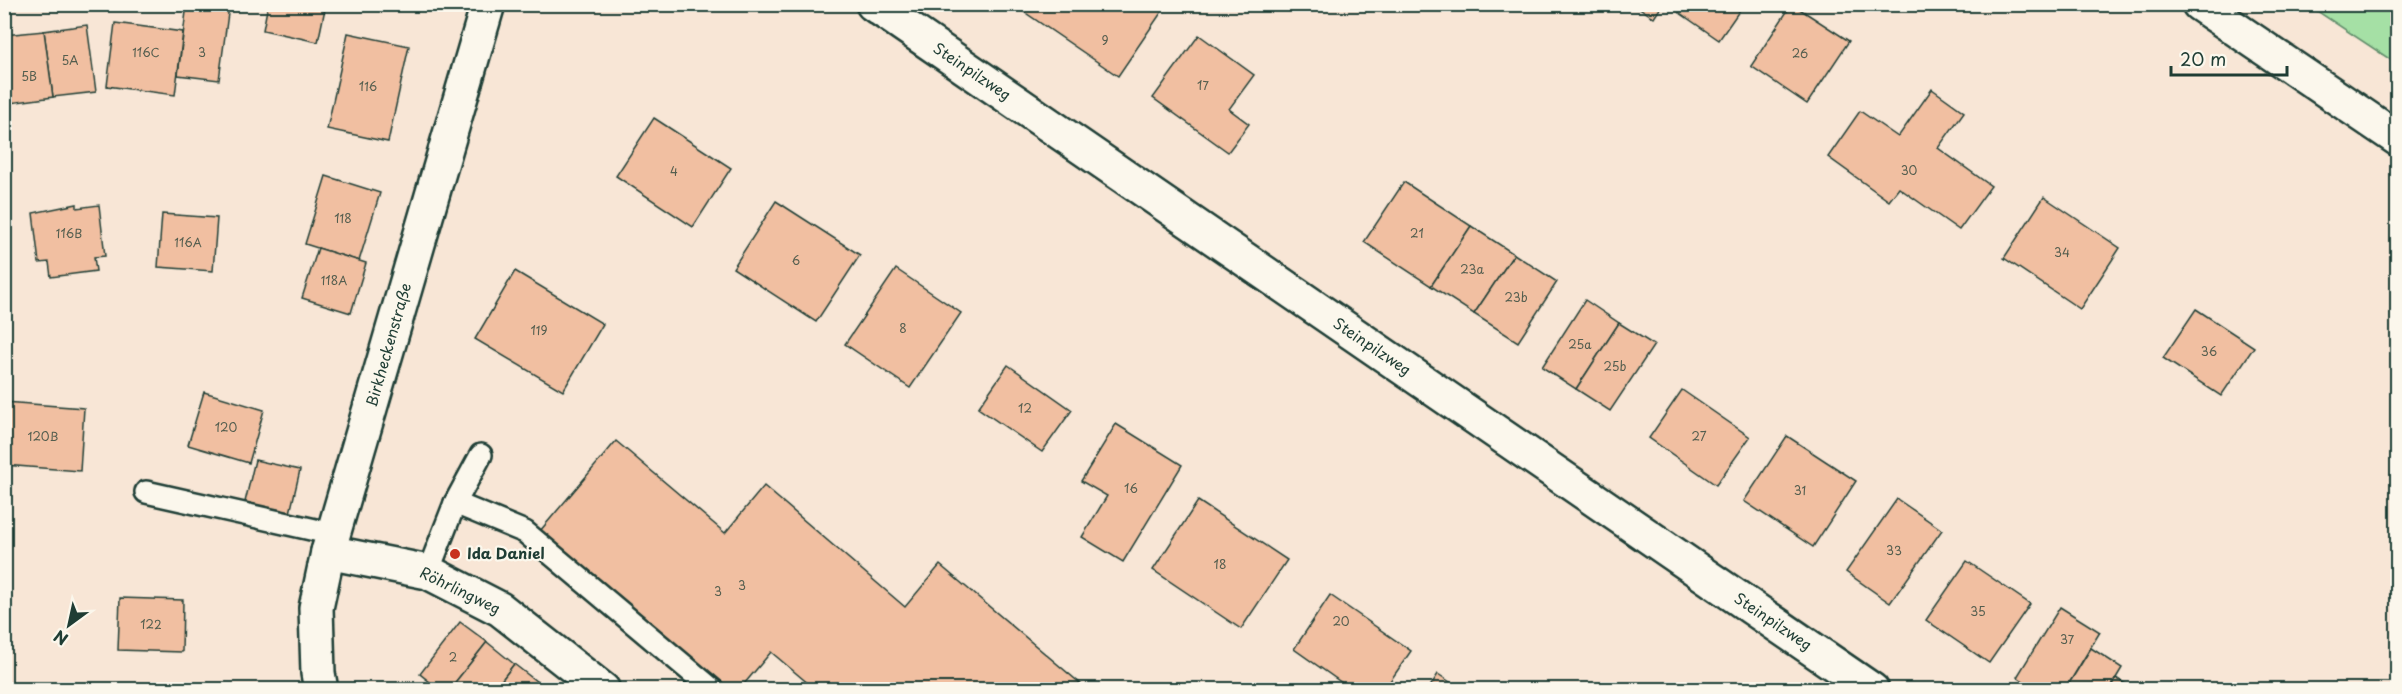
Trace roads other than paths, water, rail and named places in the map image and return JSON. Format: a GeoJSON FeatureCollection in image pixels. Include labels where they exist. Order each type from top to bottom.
{"type":"FeatureCollection","features":[{"type":"Feature","properties":{"kind":"street","name":"Birkheckenstraße"},"geometry":{"type":"LineString","coordinates":[[321,690],[316,608],[331,543],[488,4]]}},
{"type":"Feature","properties":{"kind":"street","name":"Steinpilzweg"},"geometry":{"type":"LineString","coordinates":[[873,4],[1872,690]]}},
{"type":"Feature","properties":{"kind":"street"},"geometry":{"type":"LineString","coordinates":[[2199,4],[2397,139]]}},
{"type":"Feature","properties":{"kind":"street","name":"Röhrlingweg"},"geometry":{"type":"LineString","coordinates":[[331,543],[428,572],[500,609],[603,690]]}},
{"type":"Feature","properties":{"kind":"lane"},"geometry":{"type":"LineString","coordinates":[[428,572],[455,503],[481,455]]}},
{"type":"Feature","properties":{"kind":"lane"},"geometry":{"type":"LineString","coordinates":[[146,492],[331,543]]}},
{"type":"Feature","properties":{"kind":"lane"},"geometry":{"type":"LineString","coordinates":[[455,503],[525,532],[713,690]]}},
{"type":"Feature","properties":{"kind":"place","name":"Ida Daniel"},"geometry":{"type":"Point","coordinates":[455,554]}}]}
